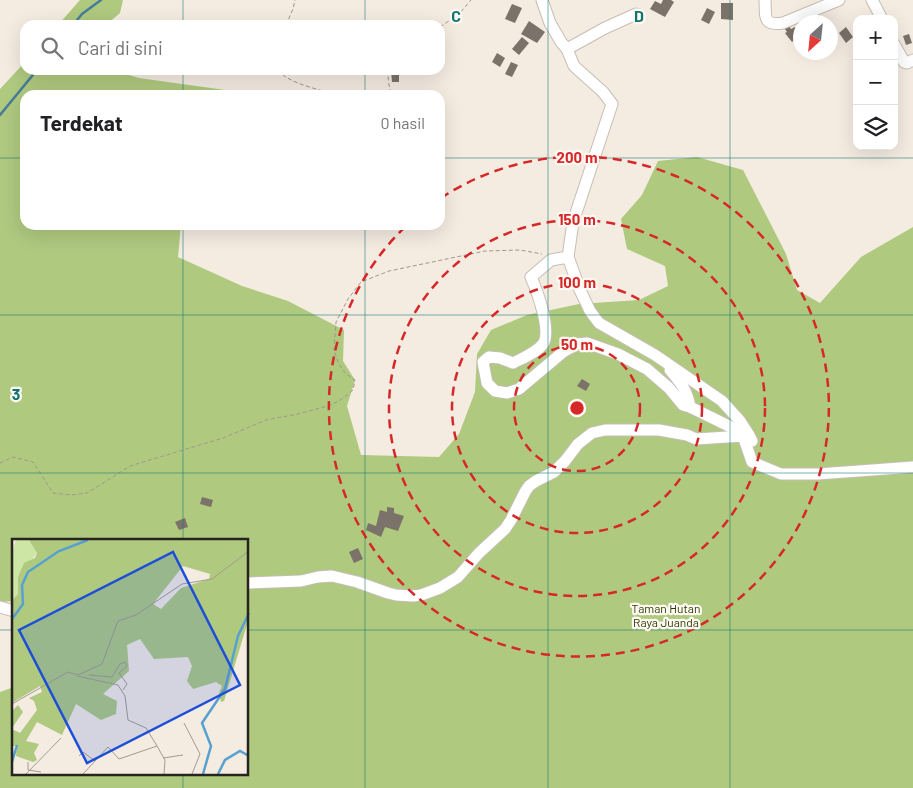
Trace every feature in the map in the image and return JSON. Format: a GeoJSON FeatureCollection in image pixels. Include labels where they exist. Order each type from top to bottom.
{"type":"FeatureCollection","features":[{"type":"Feature","properties":{"kind":"street"},"geometry":{"type":"LineString","coordinates":[[542,0],[550,23],[567,49],[574,66],[603,92],[612,104],[573,222],[568,258],[580,290],[590,312],[599,323],[661,360],[722,401],[740,421],[749,435],[754,449],[752,462]]}},
{"type":"Feature","properties":{"kind":"street"},"geometry":{"type":"LineString","coordinates":[[765,0],[766,18],[768,22],[776,24],[783,23],[839,0]]}},
{"type":"Feature","properties":{"kind":"street"},"geometry":{"type":"LineString","coordinates":[[872,0],[880,15]]}},
{"type":"Feature","properties":{"kind":"street"},"geometry":{"type":"LineString","coordinates":[[567,49],[605,28],[636,14]]}},
{"type":"Feature","properties":{"kind":"street"},"geometry":{"type":"LineString","coordinates":[[898,51],[904,62],[907,63],[913,60]]}},
{"type":"Feature","properties":{"kind":"street"},"geometry":{"type":"LineString","coordinates":[[568,258],[551,260],[531,277],[546,327],[545,340],[542,346],[530,355],[513,362],[489,357],[483,362],[487,383],[495,391],[507,393],[519,389],[564,352],[577,344],[587,343],[618,354],[647,369],[669,388],[683,405],[739,431],[744,436],[752,462]]}},
{"type":"Feature","properties":{"kind":"street"},"geometry":{"type":"LineString","coordinates":[[661,360],[683,385],[690,407]]}},
{"type":"Feature","properties":{"kind":"street"},"geometry":{"type":"LineString","coordinates":[[249,583],[301,581],[332,576],[357,582],[388,594],[421,595],[440,588],[458,577],[479,553],[505,530],[530,486],[554,472],[578,444],[592,433],[605,430],[658,430],[687,435],[696,439],[744,436]]}},
{"type":"Feature","properties":{"kind":"street"},"geometry":{"type":"LineString","coordinates":[[752,462],[781,474],[818,474],[913,467]]}},
{"type":"Feature","properties":{"kind":"path"},"geometry":{"type":"LineString","coordinates":[[288,20],[295,0]]}},
{"type":"Feature","properties":{"kind":"path"},"geometry":{"type":"LineString","coordinates":[[445,24],[459,14],[471,0]]}},
{"type":"Feature","properties":{"kind":"path"},"geometry":{"type":"LineString","coordinates":[[283,75],[298,83],[320,90]]}},
{"type":"Feature","properties":{"kind":"path"},"geometry":{"type":"LineString","coordinates":[[388,75],[390,90]]}},
{"type":"Feature","properties":{"kind":"path"},"geometry":{"type":"LineString","coordinates":[[0,463],[13,457],[33,462],[53,493],[71,495],[86,492],[130,466],[223,438],[266,420],[331,405],[354,390],[355,380],[345,373],[334,351],[336,322],[348,299],[361,282],[389,271],[485,251],[520,250],[543,254]]}},
{"type":"Feature","properties":{"kind":"green space"},"geometry":{"type":"Polygon","coordinates":[[[80,0],[123,0],[120,13],[112,20],[62,20],[80,0]]]}},
{"type":"Feature","properties":{"kind":"green space","name":"Taman Hutan Raya Juanda"},"geometry":{"type":"Polygon","coordinates":[[[20,67],[20,75],[129,75],[225,90],[20,90],[20,230],[181,230],[178,257],[242,286],[288,301],[344,330],[343,361],[355,380],[347,406],[361,455],[439,457],[459,434],[475,392],[477,354],[491,330],[527,315],[579,304],[639,300],[668,286],[665,266],[627,249],[621,219],[642,195],[658,161],[697,157],[743,170],[786,254],[797,290],[820,303],[861,257],[913,227],[913,788],[0,788],[0,692],[12,688],[12,776],[249,776],[249,539],[12,539],[12,601],[0,602],[0,89],[20,67]]]}},
{"type":"Feature","properties":{"kind":"building"},"geometry":{"type":"Polygon","coordinates":[[[663,0],[674,2],[665,17],[650,9],[655,1],[661,4],[663,0]]]}},
{"type":"Feature","properties":{"kind":"building"},"geometry":{"type":"Polygon","coordinates":[[[721,3],[733,3],[733,20],[721,19],[721,3]]]}},
{"type":"Feature","properties":{"kind":"building"},"geometry":{"type":"Polygon","coordinates":[[[512,4],[522,8],[515,23],[505,19],[512,4]]]}},
{"type":"Feature","properties":{"kind":"building"},"geometry":{"type":"Polygon","coordinates":[[[707,8],[715,12],[709,24],[701,20],[707,8]]]}},
{"type":"Feature","properties":{"kind":"building"},"geometry":{"type":"Polygon","coordinates":[[[529,21],[545,32],[537,43],[521,34],[529,21]]]}},
{"type":"Feature","properties":{"kind":"building"},"geometry":{"type":"Polygon","coordinates":[[[787,23],[791,29],[793,28],[792,42],[785,33],[787,32],[783,26],[787,23]]]}},
{"type":"Feature","properties":{"kind":"building"},"geometry":{"type":"Polygon","coordinates":[[[846,27],[853,37],[846,43],[839,33],[846,27]]]}},
{"type":"Feature","properties":{"kind":"building"},"geometry":{"type":"Polygon","coordinates":[[[909,34],[912,43],[906,45],[903,36],[909,34]]]}},
{"type":"Feature","properties":{"kind":"building"},"geometry":{"type":"Polygon","coordinates":[[[522,37],[529,43],[519,55],[512,49],[522,37]]]}},
{"type":"Feature","properties":{"kind":"building"},"geometry":{"type":"Polygon","coordinates":[[[497,53],[505,58],[500,67],[492,62],[497,53]]]}},
{"type":"Feature","properties":{"kind":"building"},"geometry":{"type":"Polygon","coordinates":[[[511,62],[518,65],[512,77],[505,74],[511,62]]]}},
{"type":"Feature","properties":{"kind":"building"},"geometry":{"type":"Polygon","coordinates":[[[391,75],[399,75],[399,82],[392,82],[391,75]]]}},
{"type":"Feature","properties":{"kind":"building"},"geometry":{"type":"Polygon","coordinates":[[[582,379],[590,384],[586,391],[577,386],[582,379]]]}},
{"type":"Feature","properties":{"kind":"building"},"geometry":{"type":"Polygon","coordinates":[[[202,497],[213,500],[211,507],[200,504],[202,497]]]}},
{"type":"Feature","properties":{"kind":"building"},"geometry":{"type":"Polygon","coordinates":[[[387,507],[394,508],[394,513],[404,516],[398,531],[385,527],[381,537],[366,530],[368,523],[376,526],[380,510],[387,512],[387,507]]]}},
{"type":"Feature","properties":{"kind":"building"},"geometry":{"type":"Polygon","coordinates":[[[185,518],[188,527],[179,530],[175,522],[185,518]]]}},
{"type":"Feature","properties":{"kind":"building"},"geometry":{"type":"Polygon","coordinates":[[[358,548],[363,559],[354,563],[349,552],[358,548]]]}},
{"type":"Feature","properties":{"kind":"waterway"},"geometry":{"type":"LineString","coordinates":[[77,20],[101,0]]}},
{"type":"Feature","properties":{"kind":"waterway"},"geometry":{"type":"LineString","coordinates":[[21,90],[33,75]]}},
{"type":"Feature","properties":{"kind":"waterway"},"geometry":{"type":"LineString","coordinates":[[0,115],[20,91]]}}]}
